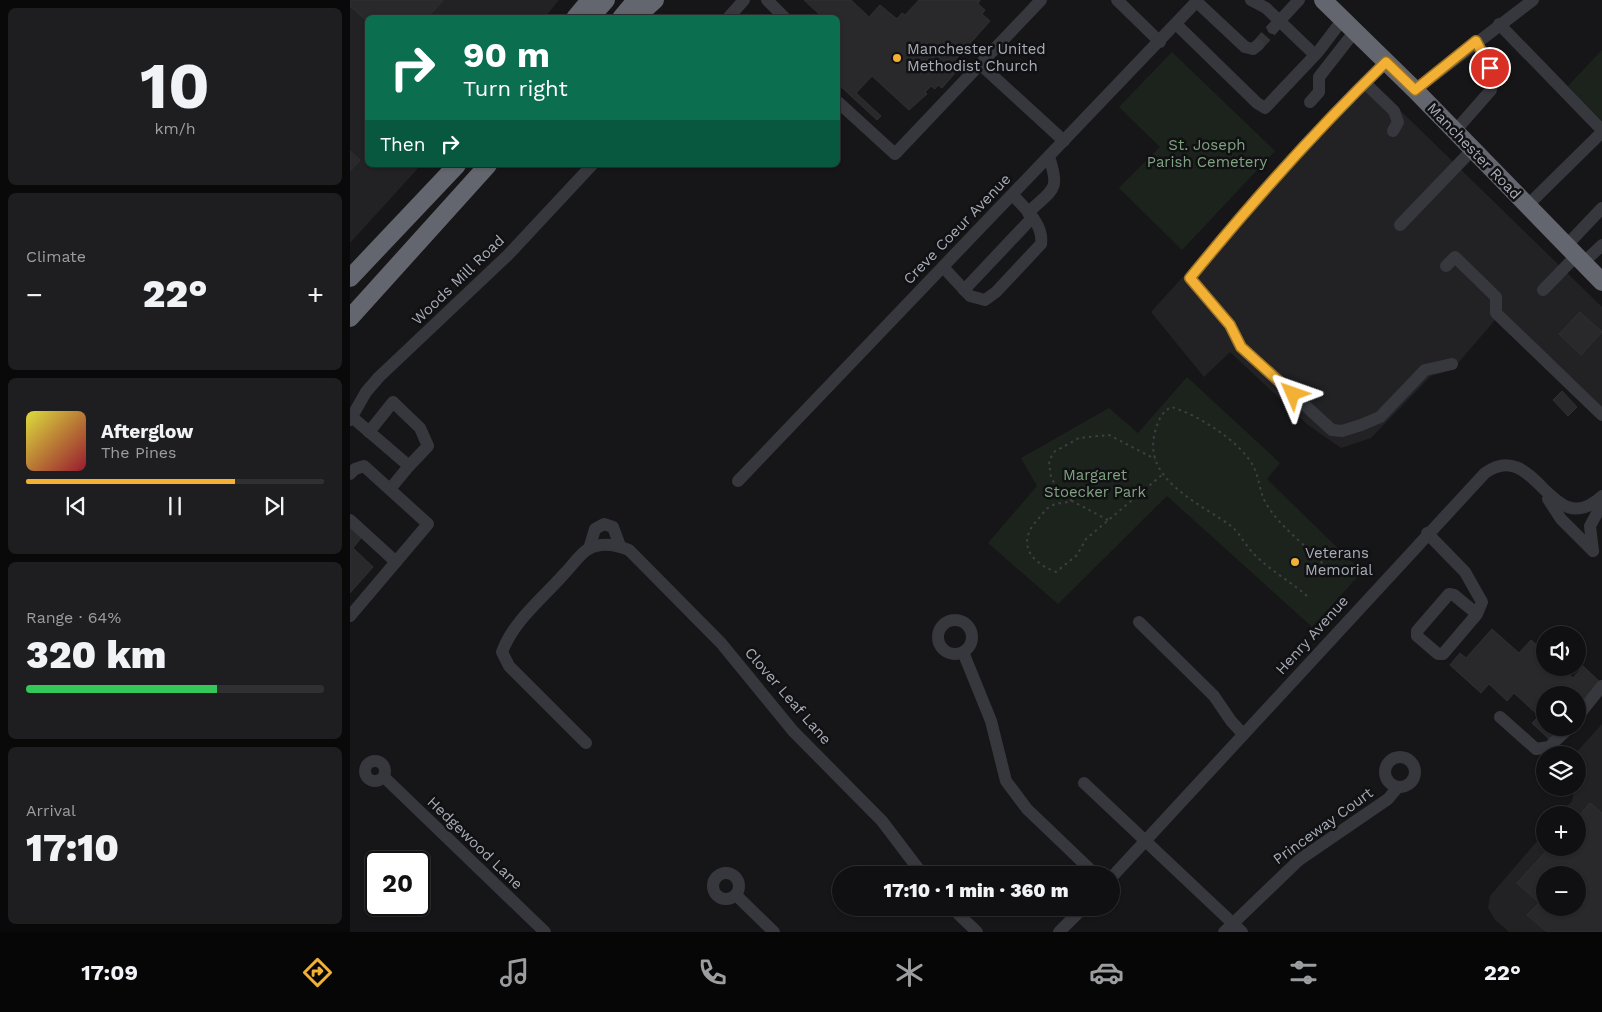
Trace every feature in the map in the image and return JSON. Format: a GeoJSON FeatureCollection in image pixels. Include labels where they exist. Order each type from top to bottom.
{"type":"FeatureCollection","features":[{"type":"Feature","properties":{"kind":"highway"},"geometry":{"type":"LineString","coordinates":[[578,15],[590,0]]}},
{"type":"Feature","properties":{"kind":"highway"},"geometry":{"type":"LineString","coordinates":[[593,15],[606,0]]}},
{"type":"Feature","properties":{"kind":"highway"},"geometry":{"type":"LineString","coordinates":[[624,15],[636,0]]}},
{"type":"Feature","properties":{"kind":"highway"},"geometry":{"type":"LineString","coordinates":[[638,15],[655,0]]}},
{"type":"Feature","properties":{"kind":"highway","name":"Manchester Road"},"geometry":{"type":"LineString","coordinates":[[1323,0],[1415,90],[1602,282]]}},
{"type":"Feature","properties":{"kind":"highway"},"geometry":{"type":"LineString","coordinates":[[350,278],[455,167]]}},
{"type":"Feature","properties":{"kind":"highway"},"geometry":{"type":"LineString","coordinates":[[350,318],[486,167]]}},
{"type":"Feature","properties":{"kind":"street"},"geometry":{"type":"LineString","coordinates":[[731,15],[744,0]]}},
{"type":"Feature","properties":{"kind":"street"},"geometry":{"type":"LineString","coordinates":[[766,0],[782,15]]}},
{"type":"Feature","properties":{"kind":"street"},"geometry":{"type":"LineString","coordinates":[[840,104],[895,154],[1041,0]]}},
{"type":"Feature","properties":{"kind":"street"},"geometry":{"type":"LineString","coordinates":[[1117,0],[1160,42]]}},
{"type":"Feature","properties":{"kind":"street"},"geometry":{"type":"LineString","coordinates":[[1251,0],[1266,8],[1277,25],[1315,55]]}},
{"type":"Feature","properties":{"kind":"street"},"geometry":{"type":"LineString","coordinates":[[1277,25],[1299,0]]}},
{"type":"Feature","properties":{"kind":"street"},"geometry":{"type":"LineString","coordinates":[[1415,90],[1476,41],[1533,0]]}},
{"type":"Feature","properties":{"kind":"street"},"geometry":{"type":"LineString","coordinates":[[1198,1],[1245,47],[1253,49],[1258,44]]}},
{"type":"Feature","properties":{"kind":"street","name":"Creve Coeur Avenue"},"geometry":{"type":"LineString","coordinates":[[738,481],[1198,1]]}},
{"type":"Feature","properties":{"kind":"street"},"geometry":{"type":"LineString","coordinates":[[1176,24],[1257,103],[1265,108],[1315,55],[1349,25]]}},
{"type":"Feature","properties":{"kind":"street"},"geometry":{"type":"LineString","coordinates":[[1499,24],[1602,131],[1527,206]]}},
{"type":"Feature","properties":{"kind":"street"},"geometry":{"type":"LineString","coordinates":[[1310,102],[1319,92],[1319,77],[1349,25]]}},
{"type":"Feature","properties":{"kind":"street"},"geometry":{"type":"LineString","coordinates":[[1455,131],[1492,90],[1490,68],[1476,41]]}},
{"type":"Feature","properties":{"kind":"street"},"geometry":{"type":"LineString","coordinates":[[1386,62],[1337,109],[1265,189],[1190,278],[1230,325],[1241,347],[1332,430],[1342,430],[1361,425],[1380,417],[1425,370],[1452,364]]}},
{"type":"Feature","properties":{"kind":"street"},"geometry":{"type":"LineString","coordinates":[[980,64],[1064,142]]}},
{"type":"Feature","properties":{"kind":"street"},"geometry":{"type":"LineString","coordinates":[[1365,83],[1394,111],[1398,122],[1392,131]]}},
{"type":"Feature","properties":{"kind":"street"},"geometry":{"type":"LineString","coordinates":[[1400,225],[1473,149]]}},
{"type":"Feature","properties":{"kind":"street"},"geometry":{"type":"LineString","coordinates":[[964,290],[1054,187],[1056,182],[1049,157]]}},
{"type":"Feature","properties":{"kind":"street","name":"Woods Mill Road"},"geometry":{"type":"LineString","coordinates":[[351,419],[366,392],[380,377],[508,255],[590,167]]}},
{"type":"Feature","properties":{"kind":"street"},"geometry":{"type":"LineString","coordinates":[[943,267],[964,290],[977,299],[985,300],[996,292],[1041,244],[1041,230],[1013,195]]}},
{"type":"Feature","properties":{"kind":"street"},"geometry":{"type":"LineString","coordinates":[[1543,290],[1575,255],[1602,208]]}},
{"type":"Feature","properties":{"kind":"street"},"geometry":{"type":"LineString","coordinates":[[1575,255],[1602,245]]}},
{"type":"Feature","properties":{"kind":"street"},"geometry":{"type":"LineString","coordinates":[[1446,266],[1455,257],[1496,297],[1496,313],[1602,415]]}},
{"type":"Feature","properties":{"kind":"street"},"geometry":{"type":"LineString","coordinates":[[368,432],[393,402],[420,428],[428,446],[390,489]]}},
{"type":"Feature","properties":{"kind":"street"},"geometry":{"type":"LineString","coordinates":[[351,419],[409,466]]}},
{"type":"Feature","properties":{"kind":"street","name":"Henry Avenue"},"geometry":{"type":"LineString","coordinates":[[1120,868],[1427,533],[1485,473],[1498,465],[1517,467],[1538,483],[1562,506],[1593,551]]}},
{"type":"Feature","properties":{"kind":"street"},"geometry":{"type":"LineString","coordinates":[[350,616],[428,524],[364,466],[352,469]]}},
{"type":"Feature","properties":{"kind":"street"},"geometry":{"type":"LineString","coordinates":[[1538,483],[1561,519],[1602,562]]}},
{"type":"Feature","properties":{"kind":"street"},"geometry":{"type":"LineString","coordinates":[[1562,506],[1571,509],[1583,508],[1602,496]]}},
{"type":"Feature","properties":{"kind":"street"},"geometry":{"type":"LineString","coordinates":[[1593,551],[1590,526],[1602,504]]}},
{"type":"Feature","properties":{"kind":"street"},"geometry":{"type":"LineString","coordinates":[[350,520],[396,562]]}},
{"type":"Feature","properties":{"kind":"street","name":"Clover Leaf Lane"},"geometry":{"type":"LineString","coordinates":[[586,743],[509,666],[502,652],[507,637],[522,618],[589,549],[595,529],[604,524],[613,527],[620,546],[629,550],[727,650],[793,731],[882,821],[917,866]]}},
{"type":"Feature","properties":{"kind":"street"},"geometry":{"type":"LineString","coordinates":[[1427,533],[1469,580],[1482,602],[1476,614],[1443,654],[1438,654],[1417,636],[1417,631],[1449,594],[1454,595],[1476,614]]}},
{"type":"Feature","properties":{"kind":"street"},"geometry":{"type":"LineString","coordinates":[[589,549],[608,544],[620,546]]}},
{"type":"Feature","properties":{"kind":"street"},"geometry":{"type":"LineString","coordinates":[[1139,622],[1214,696],[1230,721],[1243,734]]}},
{"type":"Feature","properties":{"kind":"street"},"geometry":{"type":"LineString","coordinates":[[963,652],[991,721],[1006,781],[1027,809],[1087,866]]}},
{"type":"Feature","properties":{"kind":"street"},"geometry":{"type":"LineString","coordinates":[[1586,706],[1602,686]]}},
{"type":"Feature","properties":{"kind":"street"},"geometry":{"type":"LineString","coordinates":[[1500,717],[1536,749],[1549,747],[1560,736]]}},
{"type":"Feature","properties":{"kind":"street","name":"Hedgewood Lane"},"geometry":{"type":"LineString","coordinates":[[384,777],[545,932]]}},
{"type":"Feature","properties":{"kind":"street"},"geometry":{"type":"LineString","coordinates":[[1084,783],[1233,929]]}},
{"type":"Feature","properties":{"kind":"street","name":"Princeway Court"},"geometry":{"type":"LineString","coordinates":[[1233,929],[1299,860],[1388,799],[1398,787]]}},
{"type":"Feature","properties":{"kind":"street"},"geometry":{"type":"LineString","coordinates":[[736,895],[774,932]]}},
{"type":"Feature","properties":{"kind":"street"},"geometry":{"type":"LineString","coordinates":[[960,916],[976,932]]}},
{"type":"Feature","properties":{"kind":"street"},"geometry":{"type":"LineString","coordinates":[[1060,932],[1075,916]]}},
{"type":"Feature","properties":{"kind":"path"},"geometry":{"type":"LineString","coordinates":[[1307,596],[1252,552],[1232,527],[1189,498],[1158,469],[1153,451],[1155,434],[1163,412],[1171,407],[1201,421],[1245,452],[1254,468],[1267,505],[1330,572]]}},
{"type":"Feature","properties":{"kind":"path"},"geometry":{"type":"LineString","coordinates":[[1108,520],[1072,501],[1060,491],[1051,478],[1049,461],[1054,452],[1079,438],[1109,435],[1155,459]]}},
{"type":"Feature","properties":{"kind":"path"},"geometry":{"type":"LineString","coordinates":[[1072,501],[1049,507],[1034,522],[1030,531],[1028,550],[1042,567],[1056,572],[1077,555],[1086,539],[1163,474]]}},
{"type":"Feature","properties":{"kind":"shaded area"},"geometry":{"type":"Polygon","coordinates":[[[350,0],[559,0],[547,15],[365,15],[365,167],[419,167],[350,243],[350,0]]]}},
{"type":"Feature","properties":{"kind":"shaded area"},"geometry":{"type":"Polygon","coordinates":[[[1365,76],[1602,307],[1602,407],[1502,312],[1452,370],[1431,376],[1371,438],[1341,448],[1308,425],[1230,352],[1204,377],[1151,312],[1365,76]]]}},
{"type":"Feature","properties":{"kind":"shaded area"},"geometry":{"type":"Polygon","coordinates":[[[1602,724],[1602,932],[1509,932],[1495,920],[1488,908],[1490,896],[1536,842],[1536,856],[1586,856],[1586,806],[1567,806],[1572,801],[1573,796],[1586,796],[1586,746],[1582,746],[1602,724]]]}},
{"type":"Feature","properties":{"kind":"green space"},"geometry":{"type":"Polygon","coordinates":[[[1602,50],[1602,121],[1568,86],[1602,50]]]}},
{"type":"Feature","properties":{"kind":"green space","name":"St. Joseph Parish Cemetery"},"geometry":{"type":"Polygon","coordinates":[[[1172,52],[1275,151],[1182,250],[1119,188],[1160,147],[1119,107],[1172,52]]]}},
{"type":"Feature","properties":{"kind":"green space","name":"Margaret Stoecker Park"},"geometry":{"type":"Polygon","coordinates":[[[1187,377],[1280,463],[1267,479],[1362,572],[1312,627],[1167,496],[1058,604],[988,543],[1037,486],[1021,458],[1109,408],[1138,433],[1187,377]]]}},
{"type":"Feature","properties":{"kind":"building"},"geometry":{"type":"Polygon","coordinates":[[[350,0],[443,0],[430,15],[365,15],[365,19],[350,6],[350,0]]]}},
{"type":"Feature","properties":{"kind":"building","name":"Manchester United Methodist Church"},"geometry":{"type":"Polygon","coordinates":[[[804,0],[851,0],[869,17],[880,5],[897,19],[902,13],[905,15],[919,0],[980,0],[978,4],[985,10],[982,14],[990,21],[951,65],[953,67],[951,70],[955,73],[942,88],[938,85],[935,89],[931,86],[925,92],[927,94],[909,110],[872,76],[856,93],[881,116],[877,120],[840,86],[840,15],[820,15],[804,0]]]}},
{"type":"Feature","properties":{"kind":"building"},"geometry":{"type":"Polygon","coordinates":[[[350,151],[360,160],[350,171],[350,151]]]}},
{"type":"Feature","properties":{"kind":"building"},"geometry":{"type":"Polygon","coordinates":[[[1580,312],[1602,332],[1581,355],[1559,334],[1580,312]]]}},
{"type":"Feature","properties":{"kind":"building"},"geometry":{"type":"Polygon","coordinates":[[[1562,391],[1577,407],[1568,416],[1553,400],[1562,391]]]}},
{"type":"Feature","properties":{"kind":"building"},"geometry":{"type":"Polygon","coordinates":[[[350,528],[361,538],[353,548],[373,567],[350,593],[350,528]]]}},
{"type":"Feature","properties":{"kind":"building"},"geometry":{"type":"Polygon","coordinates":[[[1492,629],[1519,653],[1531,640],[1536,644],[1536,676],[1571,676],[1573,678],[1575,676],[1586,676],[1586,669],[1600,682],[1586,698],[1586,686],[1536,686],[1536,713],[1514,693],[1507,701],[1489,684],[1481,693],[1450,665],[1460,653],[1466,658],[1492,629]]]}},
{"type":"Feature","properties":{"kind":"building"},"geometry":{"type":"Polygon","coordinates":[[[1590,803],[1602,813],[1602,932],[1547,932],[1527,915],[1536,906],[1536,916],[1586,916],[1586,866],[1536,866],[1536,900],[1517,883],[1542,856],[1586,856],[1586,808],[1590,803]]]}},
{"type":"Feature","properties":{"kind":"tunnel"},"geometry":{"type":"LineString","coordinates":[[1258,45],[1273,28]]}},
{"type":"Feature","properties":{"kind":"place","name":"Manchester United Methodist Church"},"geometry":{"type":"Point","coordinates":[897,58]}},
{"type":"Feature","properties":{"kind":"place","name":"Veterans Memorial"},"geometry":{"type":"Point","coordinates":[1295,562]}},
{"type":"Feature","properties":{"kind":"route"},"geometry":{"type":"LineString","coordinates":[[1293,394],[1241,347],[1230,325],[1190,278],[1277,175],[1337,109],[1386,62],[1415,90],[1476,41],[1490,68]]}}]}
